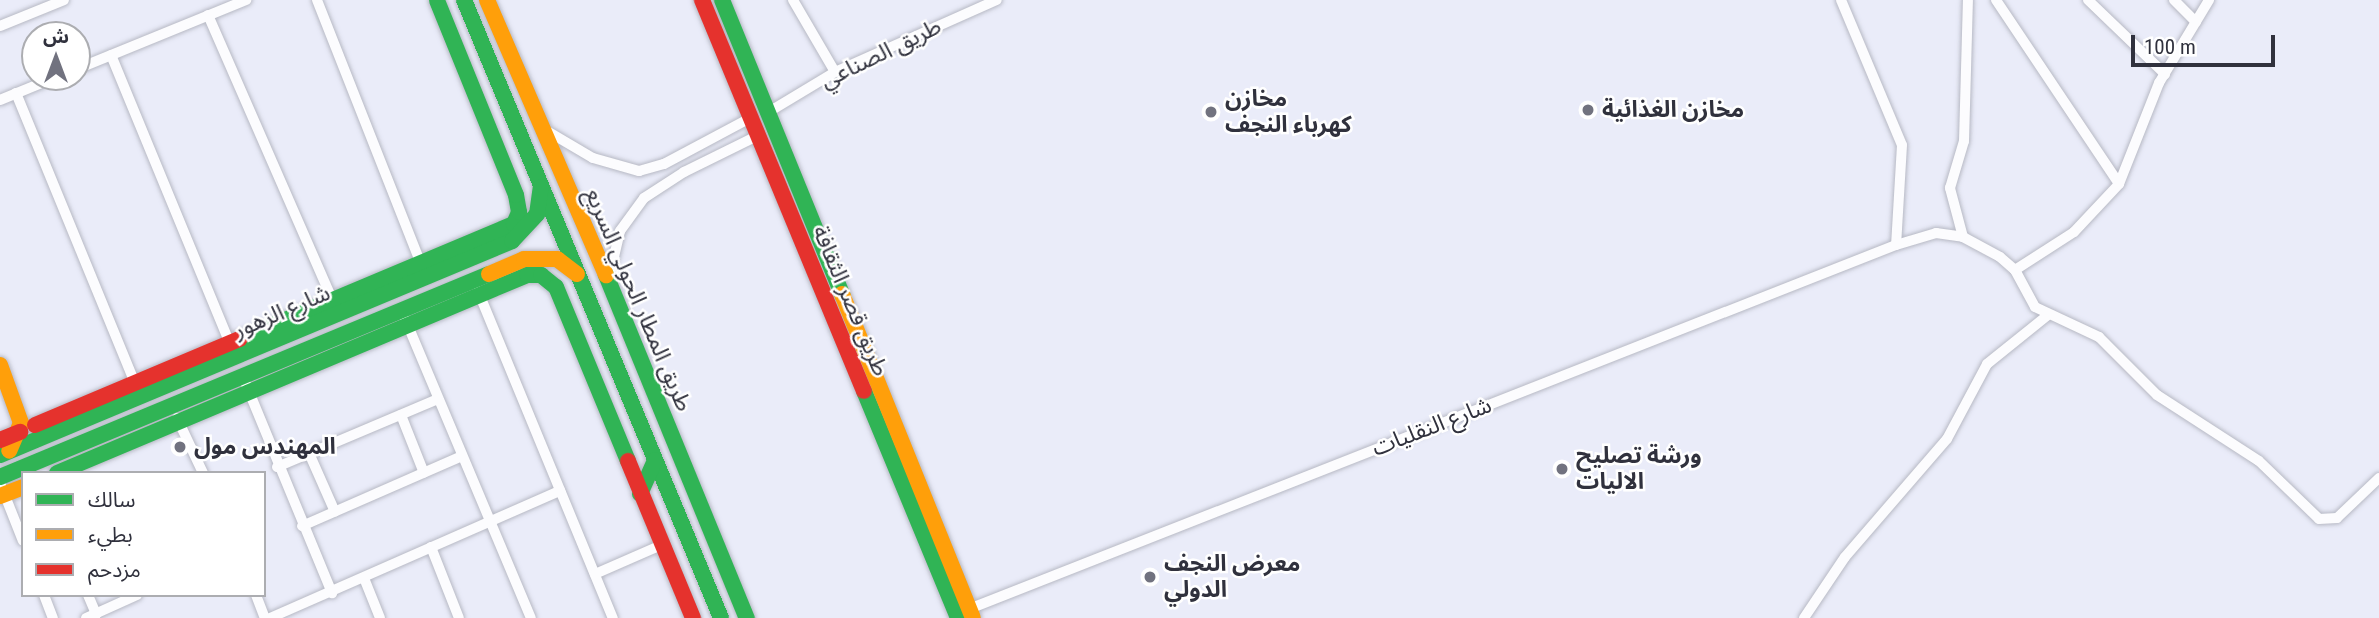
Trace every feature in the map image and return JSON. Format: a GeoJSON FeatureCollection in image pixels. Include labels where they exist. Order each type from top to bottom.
{"type":"FeatureCollection","features":[{"type":"Feature","properties":{"kind":"main road"},"geometry":{"type":"LineString","coordinates":[[3,449],[27,428],[135,383],[189,368],[230,344],[337,307],[514,225],[519,212],[516,195],[437,0]]}},
{"type":"Feature","properties":{"kind":"main road","name":"طريق المطار الحولي السريع"},"geometry":{"type":"LineString","coordinates":[[464,0],[721,618]]}},
{"type":"Feature","properties":{"kind":"main road","name":"طريق المطار الحولي السريع"},"geometry":{"type":"LineString","coordinates":[[487,0],[537,124],[609,281],[747,618]]}},
{"type":"Feature","properties":{"kind":"main road","name":"طريق قصر الثقافة"},"geometry":{"type":"LineString","coordinates":[[702,0],[810,265],[967,615]]}},
{"type":"Feature","properties":{"kind":"main road","name":"طريق قصر الثقافة"},"geometry":{"type":"LineString","coordinates":[[722,0],[967,615]]}},
{"type":"Feature","properties":{"kind":"main road"},"geometry":{"type":"LineString","coordinates":[[737,87],[754,80]]}},
{"type":"Feature","properties":{"kind":"main road","name":"شارع الزهور"},"geometry":{"type":"LineString","coordinates":[[3,449],[61,428],[189,368],[337,307],[385,293],[430,265],[512,241],[527,230],[540,205],[539,178]]}},
{"type":"Feature","properties":{"kind":"main road","name":"شارع الزهور"},"geometry":{"type":"LineString","coordinates":[[0,477],[473,279],[540,256],[565,262],[577,274]]}},
{"type":"Feature","properties":{"kind":"main road"},"geometry":{"type":"LineString","coordinates":[[810,265],[825,257]]}},
{"type":"Feature","properties":{"kind":"main road"},"geometry":{"type":"LineString","coordinates":[[62,471],[531,274],[553,283],[659,546],[693,618]]}},
{"type":"Feature","properties":{"kind":"main road"},"geometry":{"type":"LineString","coordinates":[[385,293],[385,305],[397,311]]}},
{"type":"Feature","properties":{"kind":"main road"},"geometry":{"type":"LineString","coordinates":[[337,307],[349,320],[350,331]]}},
{"type":"Feature","properties":{"kind":"main road"},"geometry":{"type":"LineString","coordinates":[[0,365],[27,428]]}},
{"type":"Feature","properties":{"kind":"main road"},"geometry":{"type":"LineString","coordinates":[[27,428],[61,428]]}},
{"type":"Feature","properties":{"kind":"main road"},"geometry":{"type":"LineString","coordinates":[[640,494],[655,460]]}},
{"type":"Feature","properties":{"kind":"main road"},"geometry":{"type":"LineString","coordinates":[[1,491],[21,487]]}},
{"type":"Feature","properties":{"kind":"street"},"geometry":{"type":"LineString","coordinates":[[0,26],[64,0]]}},
{"type":"Feature","properties":{"kind":"street"},"geometry":{"type":"LineString","coordinates":[[91,63],[246,0]]}},
{"type":"Feature","properties":{"kind":"street"},"geometry":{"type":"LineString","coordinates":[[317,0],[430,265]]}},
{"type":"Feature","properties":{"kind":"street"},"geometry":{"type":"LineString","coordinates":[[793,0],[835,72]]}},
{"type":"Feature","properties":{"kind":"street","name":"طريق الصناعي"},"geometry":{"type":"LineString","coordinates":[[767,113],[835,72],[997,0]]}},
{"type":"Feature","properties":{"kind":"street"},"geometry":{"type":"LineString","coordinates":[[1842,0],[1902,145],[1896,245]]}},
{"type":"Feature","properties":{"kind":"street"},"geometry":{"type":"LineString","coordinates":[[1968,0],[1964,141],[1950,188],[1964,237],[1989,249],[2015,270],[2030,301],[2048,315],[2099,337],[2166,402],[2259,461],[2319,519],[2337,518],[2379,478]]}},
{"type":"Feature","properties":{"kind":"street"},"geometry":{"type":"LineString","coordinates":[[1996,0],[2119,184]]}},
{"type":"Feature","properties":{"kind":"street"},"geometry":{"type":"LineString","coordinates":[[2088,0],[2165,74]]}},
{"type":"Feature","properties":{"kind":"street"},"geometry":{"type":"LineString","coordinates":[[2174,0],[2196,22]]}},
{"type":"Feature","properties":{"kind":"street"},"geometry":{"type":"LineString","coordinates":[[2015,270],[2074,232],[2119,184],[2165,74],[2209,0]]}},
{"type":"Feature","properties":{"kind":"street"},"geometry":{"type":"LineString","coordinates":[[208,15],[337,307]]}},
{"type":"Feature","properties":{"kind":"street"},"geometry":{"type":"LineString","coordinates":[[111,55],[230,344]]}},
{"type":"Feature","properties":{"kind":"street"},"geometry":{"type":"LineString","coordinates":[[0,100],[21,91]]}},
{"type":"Feature","properties":{"kind":"street"},"geometry":{"type":"LineString","coordinates":[[16,93],[135,383]]}},
{"type":"Feature","properties":{"kind":"street"},"geometry":{"type":"LineString","coordinates":[[537,124],[593,158],[639,171],[664,164],[750,118]]}},
{"type":"Feature","properties":{"kind":"street"},"geometry":{"type":"LineString","coordinates":[[609,281],[620,230],[644,198],[684,172],[757,136]]}},
{"type":"Feature","properties":{"kind":"street","name":"شارع النقليات"},"geometry":{"type":"LineString","coordinates":[[967,615],[1896,245],[1936,233],[1964,237]]}},
{"type":"Feature","properties":{"kind":"street"},"geometry":{"type":"LineString","coordinates":[[473,279],[613,618]]}},
{"type":"Feature","properties":{"kind":"street"},"geometry":{"type":"LineString","coordinates":[[397,311],[408,326],[531,618]]}},
{"type":"Feature","properties":{"kind":"street"},"geometry":{"type":"LineString","coordinates":[[1804,618],[1845,557],[1947,439],[1987,364],[2048,315]]}},
{"type":"Feature","properties":{"kind":"street"},"geometry":{"type":"LineString","coordinates":[[243,377],[277,467],[332,593]]}},
{"type":"Feature","properties":{"kind":"street"},"geometry":{"type":"LineString","coordinates":[[277,467],[438,399]]}},
{"type":"Feature","properties":{"kind":"street"},"geometry":{"type":"LineString","coordinates":[[171,406],[202,471]]}},
{"type":"Feature","properties":{"kind":"street"},"geometry":{"type":"LineString","coordinates":[[401,415],[424,473]]}},
{"type":"Feature","properties":{"kind":"street"},"geometry":{"type":"LineString","coordinates":[[309,453],[335,512]]}},
{"type":"Feature","properties":{"kind":"street"},"geometry":{"type":"LineString","coordinates":[[302,526],[463,456]]}},
{"type":"Feature","properties":{"kind":"street"},"geometry":{"type":"LineString","coordinates":[[1,491],[21,536]]}},
{"type":"Feature","properties":{"kind":"street"},"geometry":{"type":"LineString","coordinates":[[257,597],[267,618],[332,593],[560,491]]}},
{"type":"Feature","properties":{"kind":"street"},"geometry":{"type":"LineString","coordinates":[[595,574],[659,546]]}},
{"type":"Feature","properties":{"kind":"street"},"geometry":{"type":"LineString","coordinates":[[431,547],[459,618]]}},
{"type":"Feature","properties":{"kind":"street"},"geometry":{"type":"LineString","coordinates":[[364,578],[380,618]]}},
{"type":"Feature","properties":{"kind":"street"},"geometry":{"type":"LineString","coordinates":[[45,597],[53,618]]}},
{"type":"Feature","properties":{"kind":"street"},"geometry":{"type":"LineString","coordinates":[[88,597],[91,616],[133,597]]}},
{"type":"Feature","properties":{"kind":"traffic: fast"},"geometry":{"type":"LineString","coordinates":[[240,339],[514,224],[519,212],[516,195],[437,0]]}},
{"type":"Feature","properties":{"kind":"traffic: fast"},"geometry":{"type":"LineString","coordinates":[[464,0],[721,618]]}},
{"type":"Feature","properties":{"kind":"traffic: fast"},"geometry":{"type":"LineString","coordinates":[[722,0],[842,294]]}},
{"type":"Feature","properties":{"kind":"traffic: fast"},"geometry":{"type":"LineString","coordinates":[[0,455],[512,241],[537,214],[541,187]]}},
{"type":"Feature","properties":{"kind":"traffic: fast"},"geometry":{"type":"LineString","coordinates":[[0,477],[489,274]]}},
{"type":"Feature","properties":{"kind":"traffic: fast"},"geometry":{"type":"LineString","coordinates":[[62,471],[527,275],[541,275],[556,287],[628,461]]}},
{"type":"Feature","properties":{"kind":"traffic: fast"},"geometry":{"type":"LineString","coordinates":[[606,275],[747,618]]}},
{"type":"Feature","properties":{"kind":"traffic: fast"},"geometry":{"type":"LineString","coordinates":[[864,391],[958,618]]}},
{"type":"Feature","properties":{"kind":"traffic: fast"},"geometry":{"type":"LineString","coordinates":[[640,494],[655,460]]}},
{"type":"Feature","properties":{"kind":"traffic: slow"},"geometry":{"type":"LineString","coordinates":[[487,0],[606,275]]}},
{"type":"Feature","properties":{"kind":"traffic: slow"},"geometry":{"type":"LineString","coordinates":[[489,274],[524,259],[557,259],[577,274]]}},
{"type":"Feature","properties":{"kind":"traffic: slow"},"geometry":{"type":"LineString","coordinates":[[842,294],[973,618]]}},
{"type":"Feature","properties":{"kind":"traffic: slow"},"geometry":{"type":"LineString","coordinates":[[0,365],[21,423],[9,451]]}},
{"type":"Feature","properties":{"kind":"traffic: slow"},"geometry":{"type":"LineString","coordinates":[[0,496],[21,488]]}},
{"type":"Feature","properties":{"kind":"traffic: jam"},"geometry":{"type":"LineString","coordinates":[[702,0],[864,391]]}},
{"type":"Feature","properties":{"kind":"traffic: jam"},"geometry":{"type":"LineString","coordinates":[[35,425],[240,339]]}},
{"type":"Feature","properties":{"kind":"traffic: jam"},"geometry":{"type":"LineString","coordinates":[[0,440],[20,432]]}},
{"type":"Feature","properties":{"kind":"traffic: jam"},"geometry":{"type":"LineString","coordinates":[[628,461],[693,618]]}},
{"type":"Feature","properties":{"kind":"place","name":"مخازن الغذائية"},"geometry":{"type":"Point","coordinates":[1588,110]}},
{"type":"Feature","properties":{"kind":"place","name":"مخازن كهرباء النجف"},"geometry":{"type":"Point","coordinates":[1211,112]}},
{"type":"Feature","properties":{"kind":"place","name":"المهندس مول"},"geometry":{"type":"Point","coordinates":[180,447]}},
{"type":"Feature","properties":{"kind":"place","name":"ورشة تصليح الاليات"},"geometry":{"type":"Point","coordinates":[1562,469]}},
{"type":"Feature","properties":{"kind":"place","name":"معرض النجف الدولي"},"geometry":{"type":"Point","coordinates":[1150,577]}}]}
